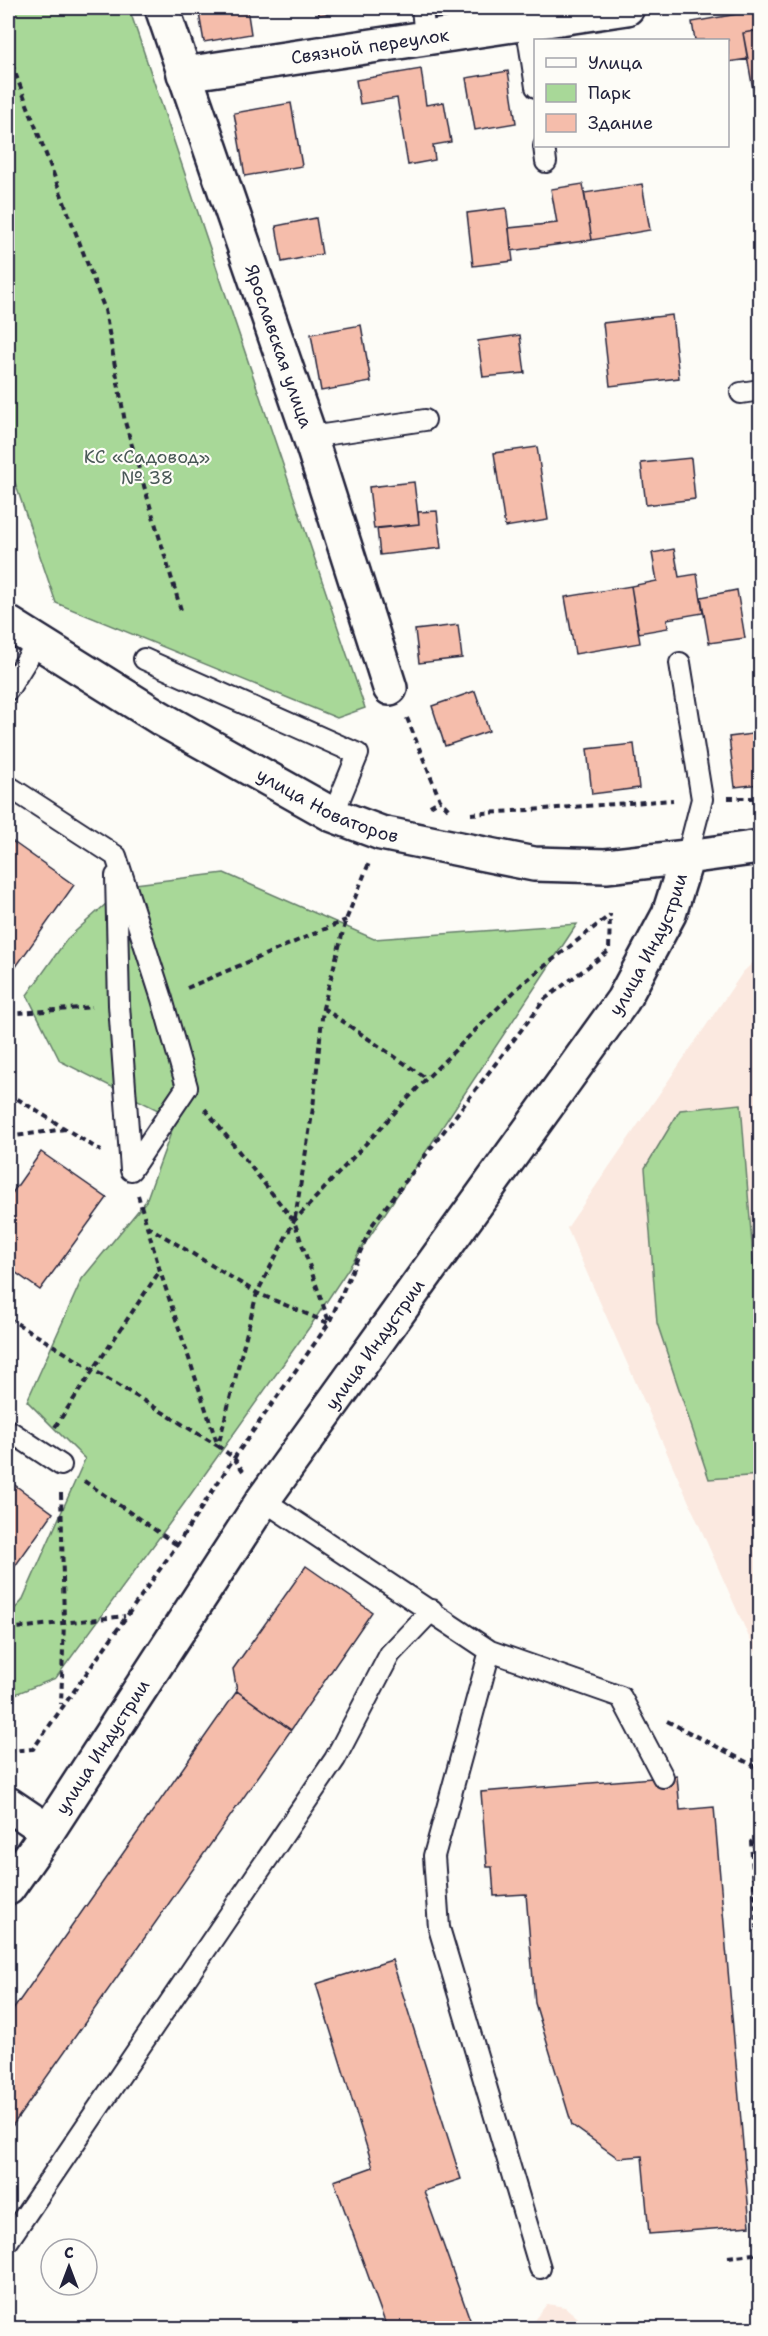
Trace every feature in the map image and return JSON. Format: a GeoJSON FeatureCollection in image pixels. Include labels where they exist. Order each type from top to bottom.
{"type":"FeatureCollection","features":[{"type":"Feature","properties":{"kind":"street","name":"Ярославская улица"},"geometry":{"type":"LineString","coordinates":[[162,8],[310,437],[390,688]]}},
{"type":"Feature","properties":{"kind":"street","name":"Связной переулок"},"geometry":{"type":"LineString","coordinates":[[184,74],[424,23],[526,22],[627,8]]}},
{"type":"Feature","properties":{"kind":"street","name":"улица Новаторов"},"geometry":{"type":"LineString","coordinates":[[8,623],[37,644],[160,718],[333,815],[381,833],[534,864],[606,866],[687,856]]}},
{"type":"Feature","properties":{"kind":"street","name":"улица Индустрии"},"geometry":{"type":"LineString","coordinates":[[8,1888],[48,1831],[263,1500],[623,1000],[669,914],[687,856],[760,847]]}},
{"type":"Feature","properties":{"kind":"street"},"geometry":{"type":"LineString","coordinates":[[8,1804],[48,1831]]}},
{"type":"Feature","properties":{"kind":"lane"},"geometry":{"type":"LineString","coordinates":[[526,22],[534,74]]}},
{"type":"Feature","properties":{"kind":"lane"},"geometry":{"type":"LineString","coordinates":[[741,393],[760,390]]}},
{"type":"Feature","properties":{"kind":"lane"},"geometry":{"type":"LineString","coordinates":[[310,437],[425,420]]}},
{"type":"Feature","properties":{"kind":"lane"},"geometry":{"type":"LineString","coordinates":[[8,690],[37,644]]}},
{"type":"Feature","properties":{"kind":"lane"},"geometry":{"type":"LineString","coordinates":[[144,659],[358,754],[333,815]]}},
{"type":"Feature","properties":{"kind":"lane"},"geometry":{"type":"LineString","coordinates":[[680,663],[702,799],[687,856]]}},
{"type":"Feature","properties":{"kind":"lane"},"geometry":{"type":"LineString","coordinates":[[8,786],[116,856],[162,999],[187,1087],[131,1170]]}},
{"type":"Feature","properties":{"kind":"lane"},"geometry":{"type":"LineString","coordinates":[[116,856],[119,1005],[131,1170]]}},
{"type":"Feature","properties":{"kind":"lane"},"geometry":{"type":"LineString","coordinates":[[8,1430],[61,1465]]}},
{"type":"Feature","properties":{"kind":"lane"},"geometry":{"type":"LineString","coordinates":[[263,1500],[344,1556],[432,1610],[490,1651],[621,1696],[663,1777]]}},
{"type":"Feature","properties":{"kind":"lane"},"geometry":{"type":"LineString","coordinates":[[8,2241],[335,1759],[390,1654],[432,1610]]}},
{"type":"Feature","properties":{"kind":"lane"},"geometry":{"type":"LineString","coordinates":[[490,1651],[434,1856],[439,1928],[540,2268]]}},
{"type":"Feature","properties":{"kind":"path"},"geometry":{"type":"LineString","coordinates":[[8,54],[105,310],[125,422],[181,610]]}},
{"type":"Feature","properties":{"kind":"path"},"geometry":{"type":"LineString","coordinates":[[390,688],[412,727],[440,801],[455,815]]}},
{"type":"Feature","properties":{"kind":"path"},"geometry":{"type":"LineString","coordinates":[[466,814],[702,799],[760,798]]}},
{"type":"Feature","properties":{"kind":"path"},"geometry":{"type":"LineString","coordinates":[[294,1221],[313,1108],[323,1008],[346,920],[381,833],[440,801]]}},
{"type":"Feature","properties":{"kind":"path"},"geometry":{"type":"LineString","coordinates":[[8,1751],[33,1749],[177,1545],[234,1458],[329,1323],[372,1226],[544,999],[609,951],[610,914],[523,983],[426,1078],[294,1221],[257,1293],[218,1446]]}},
{"type":"Feature","properties":{"kind":"path"},"geometry":{"type":"LineString","coordinates":[[323,1008],[426,1078]]}},
{"type":"Feature","properties":{"kind":"path"},"geometry":{"type":"LineString","coordinates":[[187,1087],[294,1221],[329,1323]]}},
{"type":"Feature","properties":{"kind":"path"},"geometry":{"type":"LineString","coordinates":[[8,1093],[131,1170],[160,1271],[218,1446]]}},
{"type":"Feature","properties":{"kind":"path"},"geometry":{"type":"LineString","coordinates":[[8,1137],[65,1129]]}},
{"type":"Feature","properties":{"kind":"path"},"geometry":{"type":"LineString","coordinates":[[147,1226],[257,1293],[329,1323]]}},
{"type":"Feature","properties":{"kind":"path"},"geometry":{"type":"LineString","coordinates":[[39,1450],[160,1271]]}},
{"type":"Feature","properties":{"kind":"path"},"geometry":{"type":"LineString","coordinates":[[8,1318],[218,1446],[234,1458],[263,1500]]}},
{"type":"Feature","properties":{"kind":"path"},"geometry":{"type":"LineString","coordinates":[[61,1465],[177,1545]]}},
{"type":"Feature","properties":{"kind":"path"},"geometry":{"type":"LineString","coordinates":[[61,1465],[64,1622],[61,1707]]}},
{"type":"Feature","properties":{"kind":"path"},"geometry":{"type":"LineString","coordinates":[[8,1629],[125,1616]]}},
{"type":"Feature","properties":{"kind":"path"},"geometry":{"type":"LineString","coordinates":[[621,1696],[760,1769]]}},
{"type":"Feature","properties":{"kind":"path"},"geometry":{"type":"LineString","coordinates":[[760,1834],[751,1842],[760,1973]]}},
{"type":"Feature","properties":{"kind":"path"},"geometry":{"type":"LineString","coordinates":[[728,2257],[754,2254],[760,2248]]}},
{"type":"Feature","properties":{"kind":"shaded area"},"geometry":{"type":"Polygon","coordinates":[[[760,956],[760,1662],[567,1228],[743,972],[760,956]]]}},
{"type":"Feature","properties":{"kind":"shaded area"},"geometry":{"type":"Polygon","coordinates":[[[547,2304],[565,2307],[590,2328],[528,2328],[547,2304]]]}},
{"type":"Feature","properties":{"kind":"green space","name":"КС «Садовод» № 38"},"geometry":{"type":"Polygon","coordinates":[[[8,8],[129,8],[365,708],[337,718],[56,603],[8,462],[8,8]]]}},
{"type":"Feature","properties":{"kind":"green space"},"geometry":{"type":"Polygon","coordinates":[[[224,873],[374,939],[577,924],[311,1325],[183,1505],[56,1678],[13,1695],[8,1691],[8,1616],[22,1601],[85,1459],[27,1401],[82,1279],[146,1201],[176,1119],[60,1061],[27,995],[67,939],[127,885],[224,873]]]}},
{"type":"Feature","properties":{"kind":"green space"},"geometry":{"type":"Polygon","coordinates":[[[741,1104],[760,1347],[760,1475],[709,1479],[657,1323],[645,1168],[680,1110],[741,1104]]]}},
{"type":"Feature","properties":{"kind":"building"},"geometry":{"type":"Polygon","coordinates":[[[198,8],[247,8],[251,34],[204,42],[198,8]]]}},
{"type":"Feature","properties":{"kind":"building"},"geometry":{"type":"Polygon","coordinates":[[[318,8],[353,8],[354,10],[319,15],[318,8]]]}},
{"type":"Feature","properties":{"kind":"building"},"geometry":{"type":"Polygon","coordinates":[[[760,10],[760,30],[743,33],[748,59],[729,62],[729,39],[695,39],[692,22],[760,10]]]}},
{"type":"Feature","properties":{"kind":"building"},"geometry":{"type":"Polygon","coordinates":[[[760,30],[760,100],[755,101],[743,33],[760,30]]]}},
{"type":"Feature","properties":{"kind":"building"},"geometry":{"type":"Polygon","coordinates":[[[421,69],[426,105],[444,102],[451,142],[433,145],[435,160],[408,165],[397,98],[360,104],[356,80],[421,69]]]}},
{"type":"Feature","properties":{"kind":"building"},"geometry":{"type":"Polygon","coordinates":[[[508,71],[516,123],[475,130],[466,78],[508,71]]]}},
{"type":"Feature","properties":{"kind":"building"},"geometry":{"type":"Polygon","coordinates":[[[291,103],[302,166],[245,176],[234,113],[291,103]]]}},
{"type":"Feature","properties":{"kind":"building"},"geometry":{"type":"Polygon","coordinates":[[[583,184],[592,240],[511,251],[509,228],[557,223],[551,189],[583,184]]]}},
{"type":"Feature","properties":{"kind":"building"},"geometry":{"type":"Polygon","coordinates":[[[642,184],[650,230],[592,240],[584,193],[642,184]]]}},
{"type":"Feature","properties":{"kind":"building"},"geometry":{"type":"Polygon","coordinates":[[[506,208],[513,261],[473,266],[467,213],[506,208]]]}},
{"type":"Feature","properties":{"kind":"building"},"geometry":{"type":"Polygon","coordinates":[[[316,218],[322,254],[282,262],[276,226],[316,218]]]}},
{"type":"Feature","properties":{"kind":"building"},"geometry":{"type":"Polygon","coordinates":[[[672,315],[679,378],[610,386],[603,323],[672,315]]]}},
{"type":"Feature","properties":{"kind":"building"},"geometry":{"type":"Polygon","coordinates":[[[361,325],[371,382],[321,391],[311,334],[361,325]]]}},
{"type":"Feature","properties":{"kind":"building"},"geometry":{"type":"Polygon","coordinates":[[[520,335],[525,373],[483,377],[478,341],[520,335]]]}},
{"type":"Feature","properties":{"kind":"building"},"geometry":{"type":"Polygon","coordinates":[[[537,447],[548,520],[505,527],[494,453],[537,447]]]}},
{"type":"Feature","properties":{"kind":"building"},"geometry":{"type":"Polygon","coordinates":[[[691,458],[695,499],[646,505],[641,463],[691,458]]]}},
{"type":"Feature","properties":{"kind":"building"},"geometry":{"type":"Polygon","coordinates":[[[414,482],[419,524],[374,529],[369,487],[414,482]]]}},
{"type":"Feature","properties":{"kind":"building"},"geometry":{"type":"Polygon","coordinates":[[[437,511],[441,548],[380,555],[377,528],[419,524],[418,512],[437,511]]]}},
{"type":"Feature","properties":{"kind":"building"},"geometry":{"type":"Polygon","coordinates":[[[674,549],[679,577],[697,574],[703,613],[667,619],[668,628],[639,633],[631,586],[657,581],[652,553],[674,549]]]}},
{"type":"Feature","properties":{"kind":"building"},"geometry":{"type":"Polygon","coordinates":[[[631,586],[640,643],[575,654],[565,597],[631,586]]]}},
{"type":"Feature","properties":{"kind":"building"},"geometry":{"type":"Polygon","coordinates":[[[737,590],[745,638],[709,643],[701,597],[737,590]]]}},
{"type":"Feature","properties":{"kind":"building"},"geometry":{"type":"Polygon","coordinates":[[[458,625],[462,658],[419,663],[415,630],[458,625]]]}},
{"type":"Feature","properties":{"kind":"building"},"geometry":{"type":"Polygon","coordinates":[[[475,691],[489,731],[445,746],[432,706],[475,691]]]}},
{"type":"Feature","properties":{"kind":"building"},"geometry":{"type":"Polygon","coordinates":[[[760,733],[760,784],[735,787],[729,737],[760,733]]]}},
{"type":"Feature","properties":{"kind":"building"},"geometry":{"type":"Polygon","coordinates":[[[634,744],[639,788],[592,794],[587,749],[634,744]]]}},
{"type":"Feature","properties":{"kind":"building"},"geometry":{"type":"Polygon","coordinates":[[[9,839],[74,885],[8,978],[8,841],[9,839]]]}},
{"type":"Feature","properties":{"kind":"building"},"geometry":{"type":"Polygon","coordinates":[[[41,1152],[107,1198],[40,1290],[8,1267],[8,1199],[41,1152]]]}},
{"type":"Feature","properties":{"kind":"building"},"geometry":{"type":"Polygon","coordinates":[[[8,1480],[53,1513],[8,1576],[8,1480]]]}},
{"type":"Feature","properties":{"kind":"building"},"geometry":{"type":"Polygon","coordinates":[[[306,1566],[372,1612],[291,1730],[237,1691],[233,1669],[306,1566]]]}},
{"type":"Feature","properties":{"kind":"building"},"geometry":{"type":"Polygon","coordinates":[[[237,1691],[291,1730],[8,2132],[8,2017],[237,1691]]]}},
{"type":"Feature","properties":{"kind":"building"},"geometry":{"type":"Polygon","coordinates":[[[677,1776],[680,1810],[714,1807],[750,2226],[649,2234],[642,2156],[618,2158],[572,2125],[535,2003],[526,1894],[494,1896],[492,1867],[487,1867],[481,1792],[677,1776]]]}},
{"type":"Feature","properties":{"kind":"building"},"geometry":{"type":"Polygon","coordinates":[[[392,1960],[461,2179],[424,2191],[473,2328],[387,2328],[334,2181],[373,2167],[316,1984],[392,1960]]]}}]}
